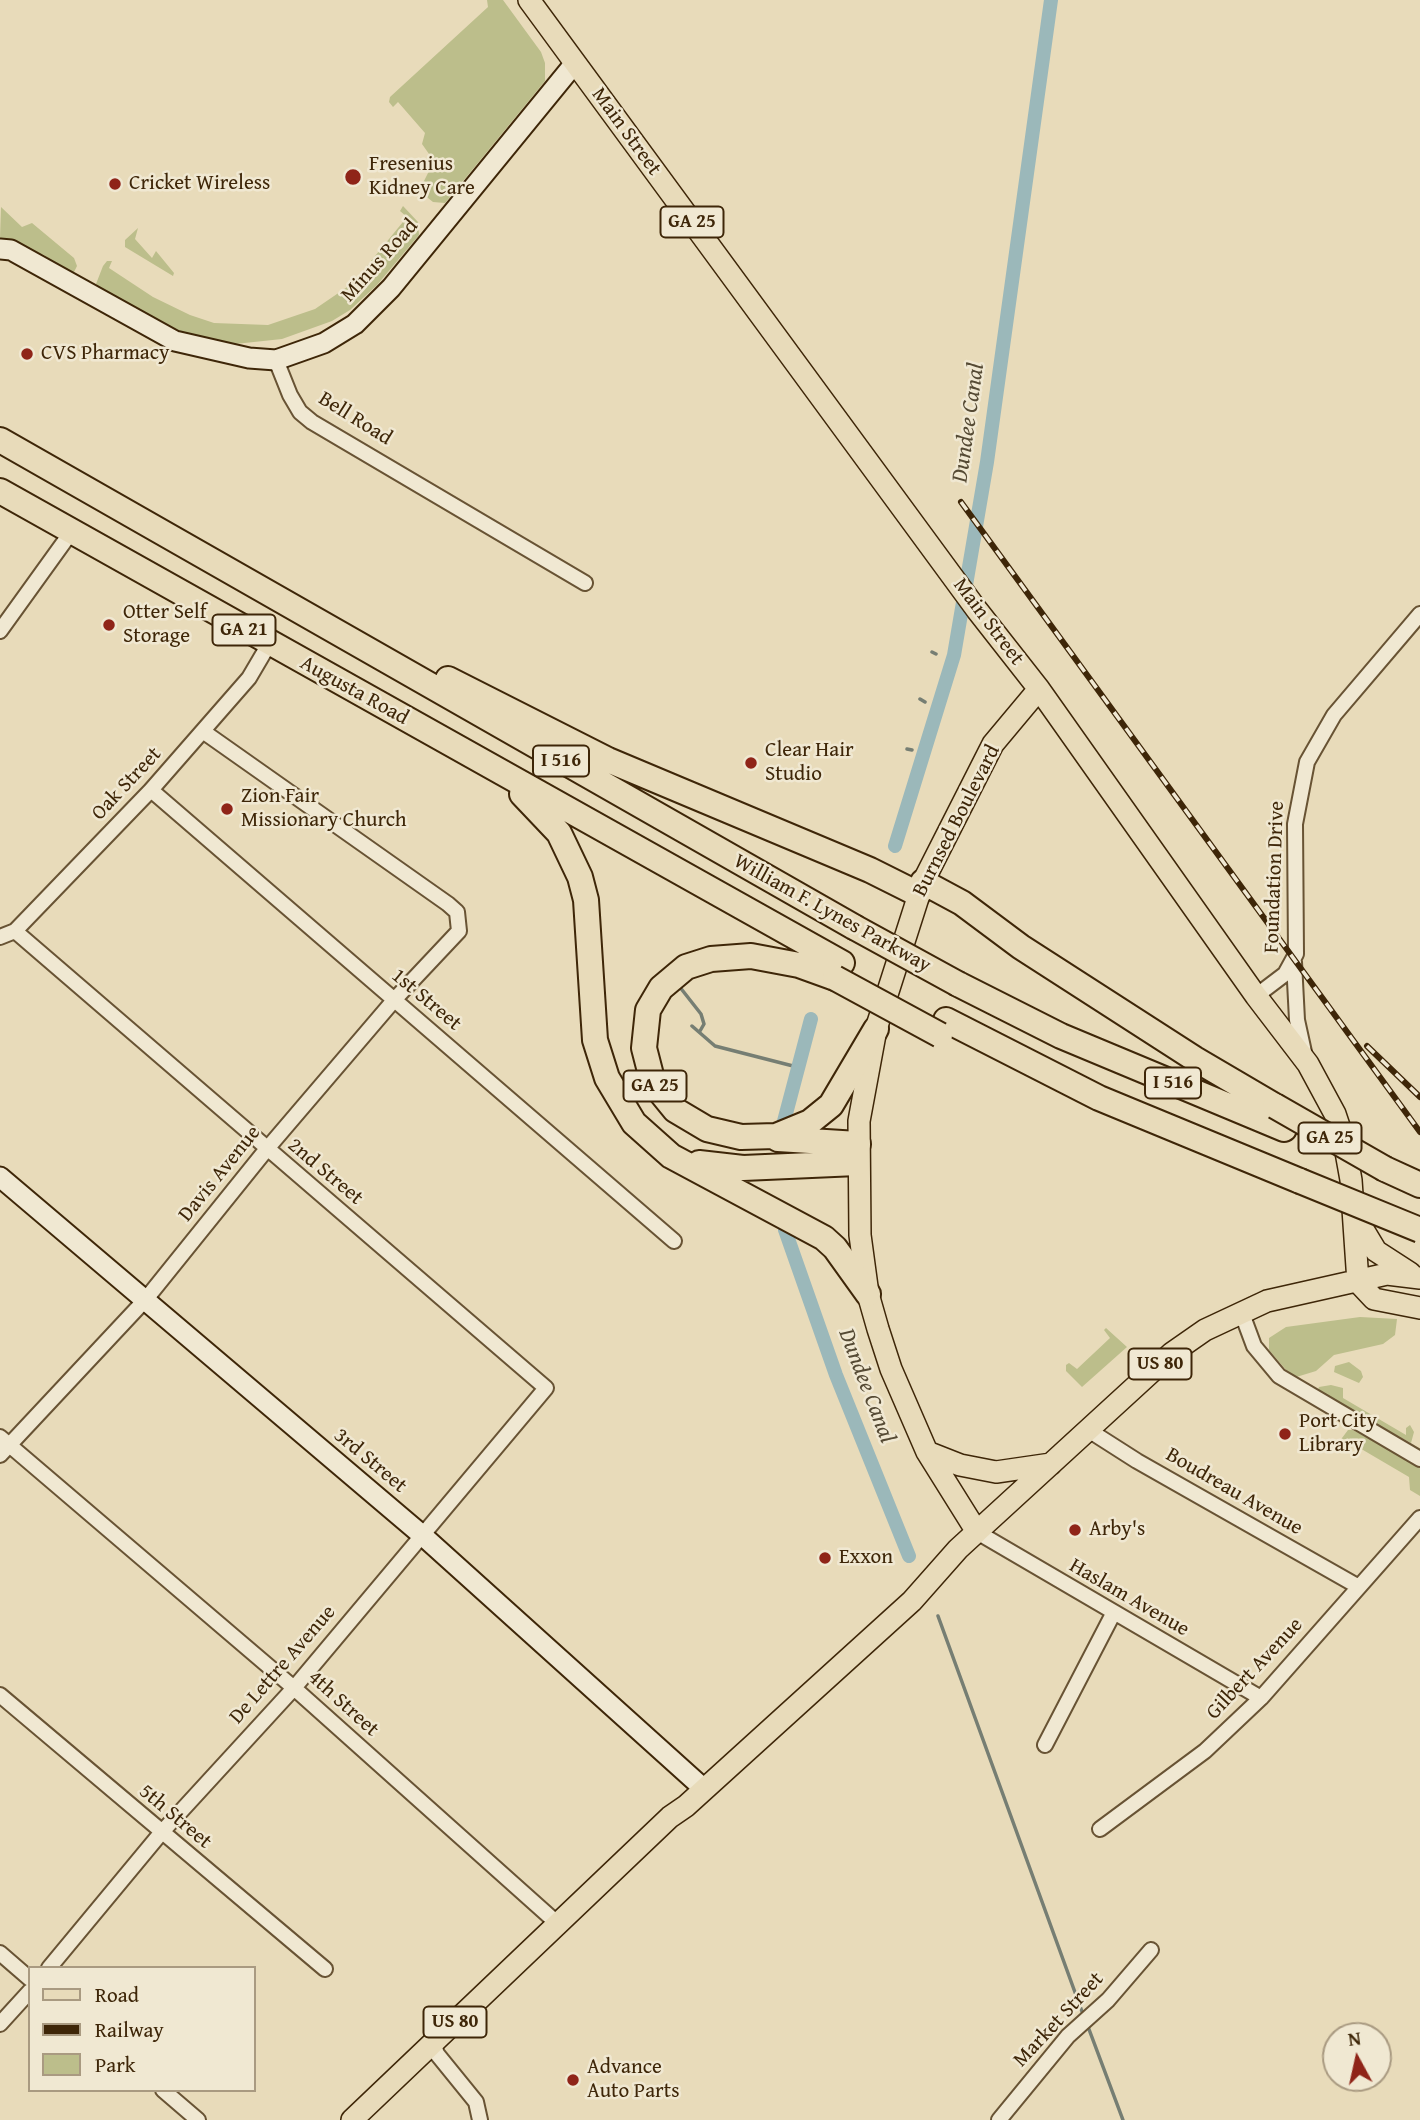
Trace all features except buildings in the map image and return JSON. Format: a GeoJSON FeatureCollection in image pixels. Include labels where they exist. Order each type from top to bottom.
{"type":"FeatureCollection","features":[{"type":"Feature","properties":{"kind":"highway","name":"GA 21"},"geometry":{"type":"LineString","coordinates":[[0,440],[268,595]]}},
{"type":"Feature","properties":{"kind":"highway","name":"Augusta Road"},"geometry":{"type":"LineString","coordinates":[[0,491],[490,766]]}},
{"type":"Feature","properties":{"kind":"highway"},"geometry":{"type":"LineString","coordinates":[[268,595],[411,660],[608,760],[870,870],[923,881]]}},
{"type":"Feature","properties":{"kind":"highway","name":"William F. Lynes Parkway"},"geometry":{"type":"LineString","coordinates":[[268,595],[958,985],[1061,1036],[1420,1185]]}},
{"type":"Feature","properties":{"kind":"highway"},"geometry":{"type":"LineString","coordinates":[[490,766],[545,816],[571,855],[586,900],[593,1021],[600,1060],[619,1101],[634,1123],[671,1156],[812,1229],[835,1248],[868,1294]]}},
{"type":"Feature","properties":{"kind":"highway","name":"William F. Lynes Parkway"},"geometry":{"type":"LineString","coordinates":[[490,766],[943,1028],[1099,1098],[1420,1230]]}},
{"type":"Feature","properties":{"kind":"highway","name":"GA 25"},"geometry":{"type":"LineString","coordinates":[[923,881],[962,904],[1021,947],[1195,1059],[1385,1170]]}},
{"type":"Feature","properties":{"kind":"highway","name":"GA 25"},"geometry":{"type":"LineString","coordinates":[[839,970],[766,958],[723,957],[686,967],[656,996],[644,1027],[644,1048],[653,1083],[675,1110],[692,1122],[723,1135],[750,1138],[792,1131],[810,1122],[831,1105],[876,1029]]}},
{"type":"Feature","properties":{"kind":"highway"},"geometry":{"type":"LineString","coordinates":[[750,1138],[857,1154]]}},
{"type":"Feature","properties":{"kind":"highway"},"geometry":{"type":"LineString","coordinates":[[671,1156],[709,1165],[743,1168],[857,1154]]}},
{"type":"Feature","properties":{"kind":"main road","name":"Main Street"},"geometry":{"type":"LineString","coordinates":[[529,0],[976,610],[1039,689],[1256,996],[1308,1064],[1335,1114],[1345,1141],[1354,1212],[1358,1282]]}},
{"type":"Feature","properties":{"kind":"main road","name":"Burnsed Boulevard"},"geometry":{"type":"LineString","coordinates":[[876,1029],[923,881],[993,744],[1039,689]]}},
{"type":"Feature","properties":{"kind":"main road"},"geometry":{"type":"LineString","coordinates":[[876,1029],[865,1081],[857,1154],[860,1235],[868,1294],[891,1369],[927,1452],[977,1532]]}},
{"type":"Feature","properties":{"kind":"main road"},"geometry":{"type":"LineString","coordinates":[[1354,1212],[1365,1236],[1376,1251],[1392,1264],[1419,1277]]}},
{"type":"Feature","properties":{"kind":"main road","name":"US 80"},"geometry":{"type":"LineString","coordinates":[[352,2120],[703,1788],[912,1601],[977,1532],[1172,1353],[1205,1330],[1241,1311],[1301,1292],[1387,1274],[1419,1277]]}},
{"type":"Feature","properties":{"kind":"main road"},"geometry":{"type":"LineString","coordinates":[[1358,1282],[1374,1299],[1420,1308]]}},
{"type":"Feature","properties":{"kind":"main road"},"geometry":{"type":"LineString","coordinates":[[927,1452],[960,1465],[996,1472],[1051,1464]]}},
{"type":"Feature","properties":{"kind":"street","name":"Minus Road"},"geometry":{"type":"LineString","coordinates":[[276,360],[324,344],[355,324],[391,288],[575,63]]}},
{"type":"Feature","properties":{"kind":"street"},"geometry":{"type":"LineString","coordinates":[[0,248],[11,250],[175,341],[249,358],[276,360]]}},
{"type":"Feature","properties":{"kind":"street","name":"Bell Road"},"geometry":{"type":"LineString","coordinates":[[276,360],[300,412],[313,422],[585,583]]}},
{"type":"Feature","properties":{"kind":"street"},"geometry":{"type":"LineString","coordinates":[[0,631],[72,531]]}},
{"type":"Feature","properties":{"kind":"street","name":"Foundation Drive"},"geometry":{"type":"LineString","coordinates":[[1256,996],[1285,974],[1294,962],[1297,946],[1295,824],[1307,762],[1334,715],[1420,614]]}},
{"type":"Feature","properties":{"kind":"street","name":"Oak Street"},"geometry":{"type":"LineString","coordinates":[[0,937],[15,931],[151,790],[249,678],[269,644]]}},
{"type":"Feature","properties":{"kind":"street","name":"Davis Avenue"},"geometry":{"type":"LineString","coordinates":[[3,1445],[146,1299],[266,1150],[395,999],[459,931],[457,912],[204,732]]}},
{"type":"Feature","properties":{"kind":"street","name":"1st Street"},"geometry":{"type":"LineString","coordinates":[[151,790],[674,1241]]}},
{"type":"Feature","properties":{"kind":"street","name":"2nd Street"},"geometry":{"type":"LineString","coordinates":[[15,931],[266,1150],[546,1388]]}},
{"type":"Feature","properties":{"kind":"street"},"geometry":{"type":"LineString","coordinates":[[1294,962],[1297,1020],[1308,1064]]}},
{"type":"Feature","properties":{"kind":"street","name":"3rd Street"},"geometry":{"type":"LineString","coordinates":[[0,1177],[422,1535],[703,1788]]}},
{"type":"Feature","properties":{"kind":"street"},"geometry":{"type":"LineString","coordinates":[[1241,1311],[1254,1346],[1279,1376],[1420,1459]]}},
{"type":"Feature","properties":{"kind":"street","name":"De Lettre Avenue"},"geometry":{"type":"LineString","coordinates":[[51,1966],[162,1833],[294,1688],[546,1388]]}},
{"type":"Feature","properties":{"kind":"street","name":"Boudreau Avenue"},"geometry":{"type":"LineString","coordinates":[[1090,1431],[1137,1461],[1359,1587]]}},
{"type":"Feature","properties":{"kind":"street","name":"4th Street"},"geometry":{"type":"LineString","coordinates":[[3,1445],[294,1688],[558,1924]]}},
{"type":"Feature","properties":{"kind":"street","name":"Gilbert Avenue"},"geometry":{"type":"LineString","coordinates":[[1100,1829],[1205,1751],[1261,1698],[1420,1518]]}},
{"type":"Feature","properties":{"kind":"street","name":"Haslam Avenue"},"geometry":{"type":"LineString","coordinates":[[977,1532],[1113,1614],[1261,1698]]}},
{"type":"Feature","properties":{"kind":"street"},"geometry":{"type":"LineString","coordinates":[[1045,1745],[1076,1680],[1113,1614]]}},
{"type":"Feature","properties":{"kind":"street","name":"5th Street"},"geometry":{"type":"LineString","coordinates":[[0,1695],[326,1969]]}},
{"type":"Feature","properties":{"kind":"street","name":"Market Street"},"geometry":{"type":"LineString","coordinates":[[999,2120],[1068,2036],[1108,2000],[1151,1950]]}},
{"type":"Feature","properties":{"kind":"street"},"geometry":{"type":"LineString","coordinates":[[0,1954],[28,1977]]}},
{"type":"Feature","properties":{"kind":"street"},"geometry":{"type":"LineString","coordinates":[[0,2024],[28,1993]]}},
{"type":"Feature","properties":{"kind":"street"},"geometry":{"type":"LineString","coordinates":[[433,2043],[437,2054],[476,2102],[480,2120]]}},
{"type":"Feature","properties":{"kind":"street"},"geometry":{"type":"LineString","coordinates":[[165,2092],[198,2120]]}},
{"type":"Feature","properties":{"kind":"green space"},"geometry":{"type":"Polygon","coordinates":[[[487,0],[503,0],[541,52],[545,63],[545,81],[445,203],[433,202],[423,194],[421,187],[434,161],[422,144],[425,133],[398,102],[393,107],[389,102],[390,97],[488,7],[487,0]]]}},
{"type":"Feature","properties":{"kind":"green space"},"geometry":{"type":"Polygon","coordinates":[[[403,206],[418,222],[419,235],[377,285],[350,310],[332,321],[282,339],[235,344],[199,339],[176,332],[102,292],[96,284],[103,266],[107,261],[112,261],[109,268],[153,297],[190,315],[214,323],[268,325],[315,309],[353,283],[407,217],[400,211],[403,206]]]}},
{"type":"Feature","properties":{"kind":"green space"},"geometry":{"type":"Polygon","coordinates":[[[1,207],[22,227],[32,223],[74,258],[77,266],[74,272],[71,274],[44,255],[0,238],[1,207]]]}},
{"type":"Feature","properties":{"kind":"green space"},"geometry":{"type":"Polygon","coordinates":[[[138,228],[135,239],[152,258],[156,251],[174,273],[173,276],[125,247],[125,240],[138,228]]]}},
{"type":"Feature","properties":{"kind":"green space"},"geometry":{"type":"Polygon","coordinates":[[[1360,1317],[1397,1319],[1395,1335],[1383,1344],[1334,1355],[1316,1371],[1293,1378],[1269,1350],[1269,1338],[1286,1327],[1360,1317]]]}},
{"type":"Feature","properties":{"kind":"green space"},"geometry":{"type":"Polygon","coordinates":[[[1106,1328],[1127,1347],[1082,1387],[1066,1371],[1066,1365],[1069,1363],[1077,1369],[1110,1338],[1104,1330],[1106,1328]]]}},
{"type":"Feature","properties":{"kind":"green space"},"geometry":{"type":"Polygon","coordinates":[[[1349,1362],[1361,1371],[1363,1377],[1359,1383],[1334,1372],[1335,1366],[1349,1362]]]}},
{"type":"Feature","properties":{"kind":"green space"},"geometry":{"type":"Polygon","coordinates":[[[1331,1385],[1343,1388],[1343,1398],[1406,1435],[1406,1428],[1410,1425],[1414,1432],[1411,1443],[1317,1392],[1319,1387],[1331,1385]]]}},
{"type":"Feature","properties":{"kind":"green space"},"geometry":{"type":"Polygon","coordinates":[[[1348,1430],[1353,1430],[1420,1467],[1420,1496],[1410,1490],[1409,1477],[1346,1440],[1341,1446],[1339,1442],[1348,1430]]]}},
{"type":"Feature","properties":{"kind":"waterway","name":"Dundee Canal"},"geometry":{"type":"LineString","coordinates":[[895,846],[954,655],[987,462],[1051,0]]}},
{"type":"Feature","properties":{"kind":"waterway"},"geometry":{"type":"LineString","coordinates":[[932,652],[936,654]]}},
{"type":"Feature","properties":{"kind":"waterway"},"geometry":{"type":"LineString","coordinates":[[920,699],[925,702]]}},
{"type":"Feature","properties":{"kind":"waterway"},"geometry":{"type":"LineString","coordinates":[[907,749],[912,750]]}},
{"type":"Feature","properties":{"kind":"waterway"},"geometry":{"type":"LineString","coordinates":[[679,986],[701,1014],[704,1024],[700,1031]]}},
{"type":"Feature","properties":{"kind":"waterway","name":"Dundee Canal"},"geometry":{"type":"LineString","coordinates":[[783,1125],[811,1019]]}},
{"type":"Feature","properties":{"kind":"waterway"},"geometry":{"type":"LineString","coordinates":[[692,1026],[715,1046],[797,1067]]}},
{"type":"Feature","properties":{"kind":"waterway","name":"Dundee Canal"},"geometry":{"type":"LineString","coordinates":[[785,1230],[836,1375],[909,1556]]}},
{"type":"Feature","properties":{"kind":"waterway"},"geometry":{"type":"LineString","coordinates":[[938,1616],[1084,2017]]}},
{"type":"Feature","properties":{"kind":"waterway"},"geometry":{"type":"LineString","coordinates":[[1087,2024],[1123,2120]]}},
{"type":"Feature","properties":{"kind":"railway"},"geometry":{"type":"LineString","coordinates":[[961,502],[1420,1132]]}},
{"type":"Feature","properties":{"kind":"railway"},"geometry":{"type":"LineString","coordinates":[[1367,1046],[1420,1097]]}},
{"type":"Feature","properties":{"kind":"place","name":"Fresenius Kidney Care"},"geometry":{"type":"Point","coordinates":[353,177]}},
{"type":"Feature","properties":{"kind":"place","name":"Cricket Wireless"},"geometry":{"type":"Point","coordinates":[115,184]}},
{"type":"Feature","properties":{"kind":"place","name":"CVS Pharmacy"},"geometry":{"type":"Point","coordinates":[27,354]}},
{"type":"Feature","properties":{"kind":"place","name":"Otter Self Storage"},"geometry":{"type":"Point","coordinates":[109,625]}},
{"type":"Feature","properties":{"kind":"place","name":"Clear Hair Studio"},"geometry":{"type":"Point","coordinates":[751,763]}},
{"type":"Feature","properties":{"kind":"place","name":"Zion Fair Missionary Church"},"geometry":{"type":"Point","coordinates":[227,809]}},
{"type":"Feature","properties":{"kind":"place","name":"Port City Library"},"geometry":{"type":"Point","coordinates":[1285,1434]}},
{"type":"Feature","properties":{"kind":"place","name":"Arby's"},"geometry":{"type":"Point","coordinates":[1075,1530]}},
{"type":"Feature","properties":{"kind":"place","name":"Exxon"},"geometry":{"type":"Point","coordinates":[825,1558]}},
{"type":"Feature","properties":{"kind":"place","name":"Advance Auto Parts"},"geometry":{"type":"Point","coordinates":[573,2080]}}]}
